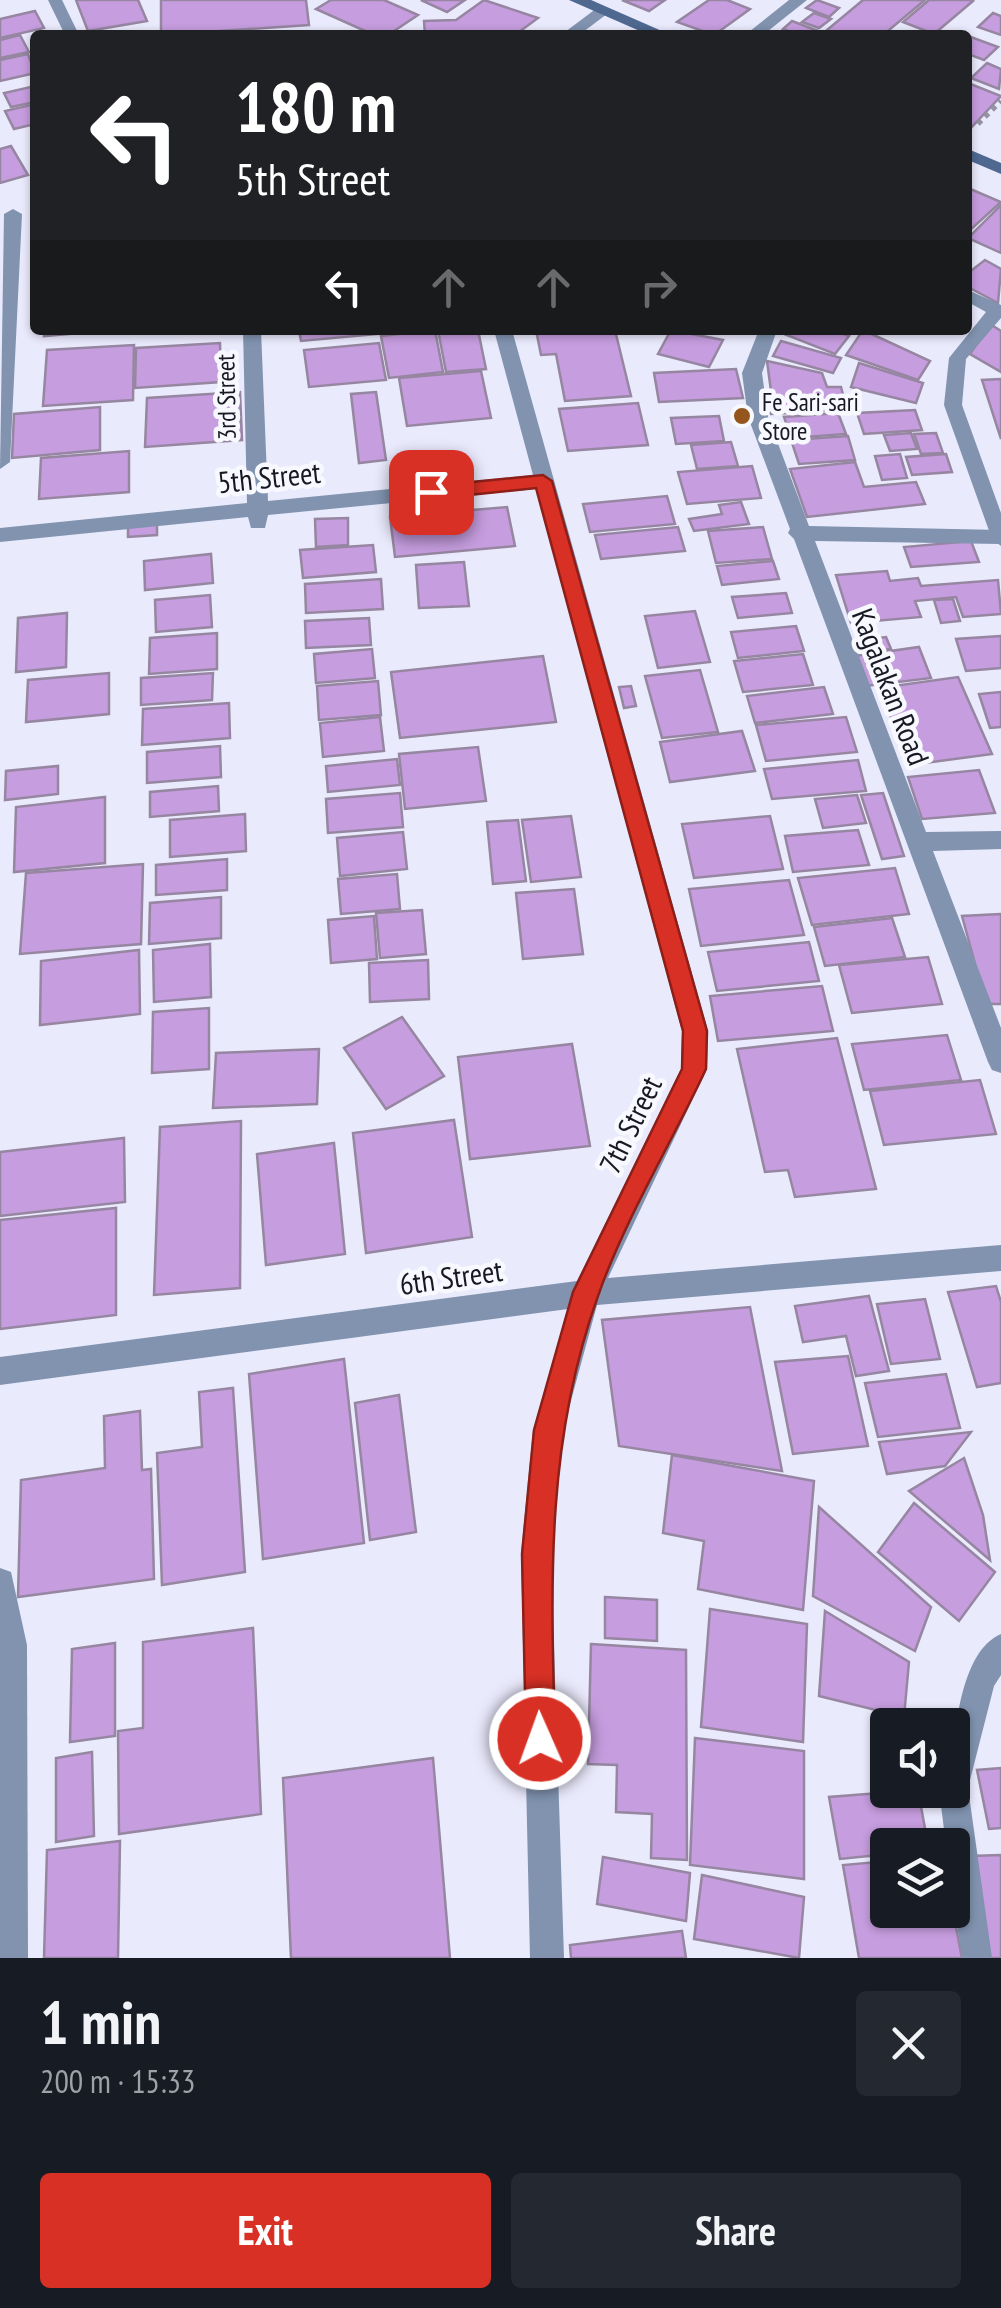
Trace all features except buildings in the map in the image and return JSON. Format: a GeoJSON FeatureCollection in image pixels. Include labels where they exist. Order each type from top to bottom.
{"type":"FeatureCollection","features":[{"type":"Feature","properties":{"kind":"street"},"geometry":{"type":"LineString","coordinates":[[577,0],[650,30]]}},
{"type":"Feature","properties":{"kind":"street"},"geometry":{"type":"LineString","coordinates":[[760,30],[799,0]]}},
{"type":"Feature","properties":{"kind":"street"},"geometry":{"type":"LineString","coordinates":[[577,30],[603,11]]}},
{"type":"Feature","properties":{"kind":"street"},"geometry":{"type":"LineString","coordinates":[[972,156],[1001,168]]}},
{"type":"Feature","properties":{"kind":"street"},"geometry":{"type":"LineString","coordinates":[[0,462],[6,214]]}},
{"type":"Feature","properties":{"kind":"street","name":"3rd Street"},"geometry":{"type":"LineString","coordinates":[[252,335],[257,516]]}},
{"type":"Feature","properties":{"kind":"street","name":"7th Street"},"geometry":{"type":"LineString","coordinates":[[503,335],[695,1031],[694,1069],[586,1292],[548,1430],[536,1554],[547,1958]]}},
{"type":"Feature","properties":{"kind":"street","name":"Kagalakan Road"},"geometry":{"type":"LineString","coordinates":[[766,335],[752,373],[758,417],[798,533],[995,1028],[1001,1062]]}},
{"type":"Feature","properties":{"kind":"street","name":"5th Street"},"geometry":{"type":"LineString","coordinates":[[0,536],[257,516],[543,481]]}},
{"type":"Feature","properties":{"kind":"street"},"geometry":{"type":"LineString","coordinates":[[798,533],[1001,538]]}},
{"type":"Feature","properties":{"kind":"street"},"geometry":{"type":"LineString","coordinates":[[918,842],[1001,840]]}},
{"type":"Feature","properties":{"kind":"street","name":"6th Street"},"geometry":{"type":"LineString","coordinates":[[0,1371],[586,1292],[1001,1258]]}},
{"type":"Feature","properties":{"kind":"street"},"geometry":{"type":"LineString","coordinates":[[0,1584],[11,1645],[11,1958]]}},
{"type":"Feature","properties":{"kind":"lane"},"geometry":{"type":"LineString","coordinates":[[55,0],[70,30]]}},
{"type":"Feature","properties":{"kind":"lane"},"geometry":{"type":"LineString","coordinates":[[972,298],[999,311],[958,358],[953,405],[1001,538]]}},
{"type":"Feature","properties":{"kind":"lane"},"geometry":{"type":"LineString","coordinates":[[977,1958],[953,1788],[981,1681],[1001,1648]]}},
{"type":"Feature","properties":{"kind":"path"},"geometry":{"type":"LineString","coordinates":[[980,138],[974,128],[1001,101]]}},
{"type":"Feature","properties":{"kind":"place","name":"Fe Sari-sari Store"},"geometry":{"type":"Point","coordinates":[742,416]}},
{"type":"Feature","properties":{"kind":"route"},"geometry":{"type":"LineString","coordinates":[[431,492],[543,481],[695,1031],[694,1069],[586,1292],[548,1430],[536,1554],[540,1739]]}}]}
